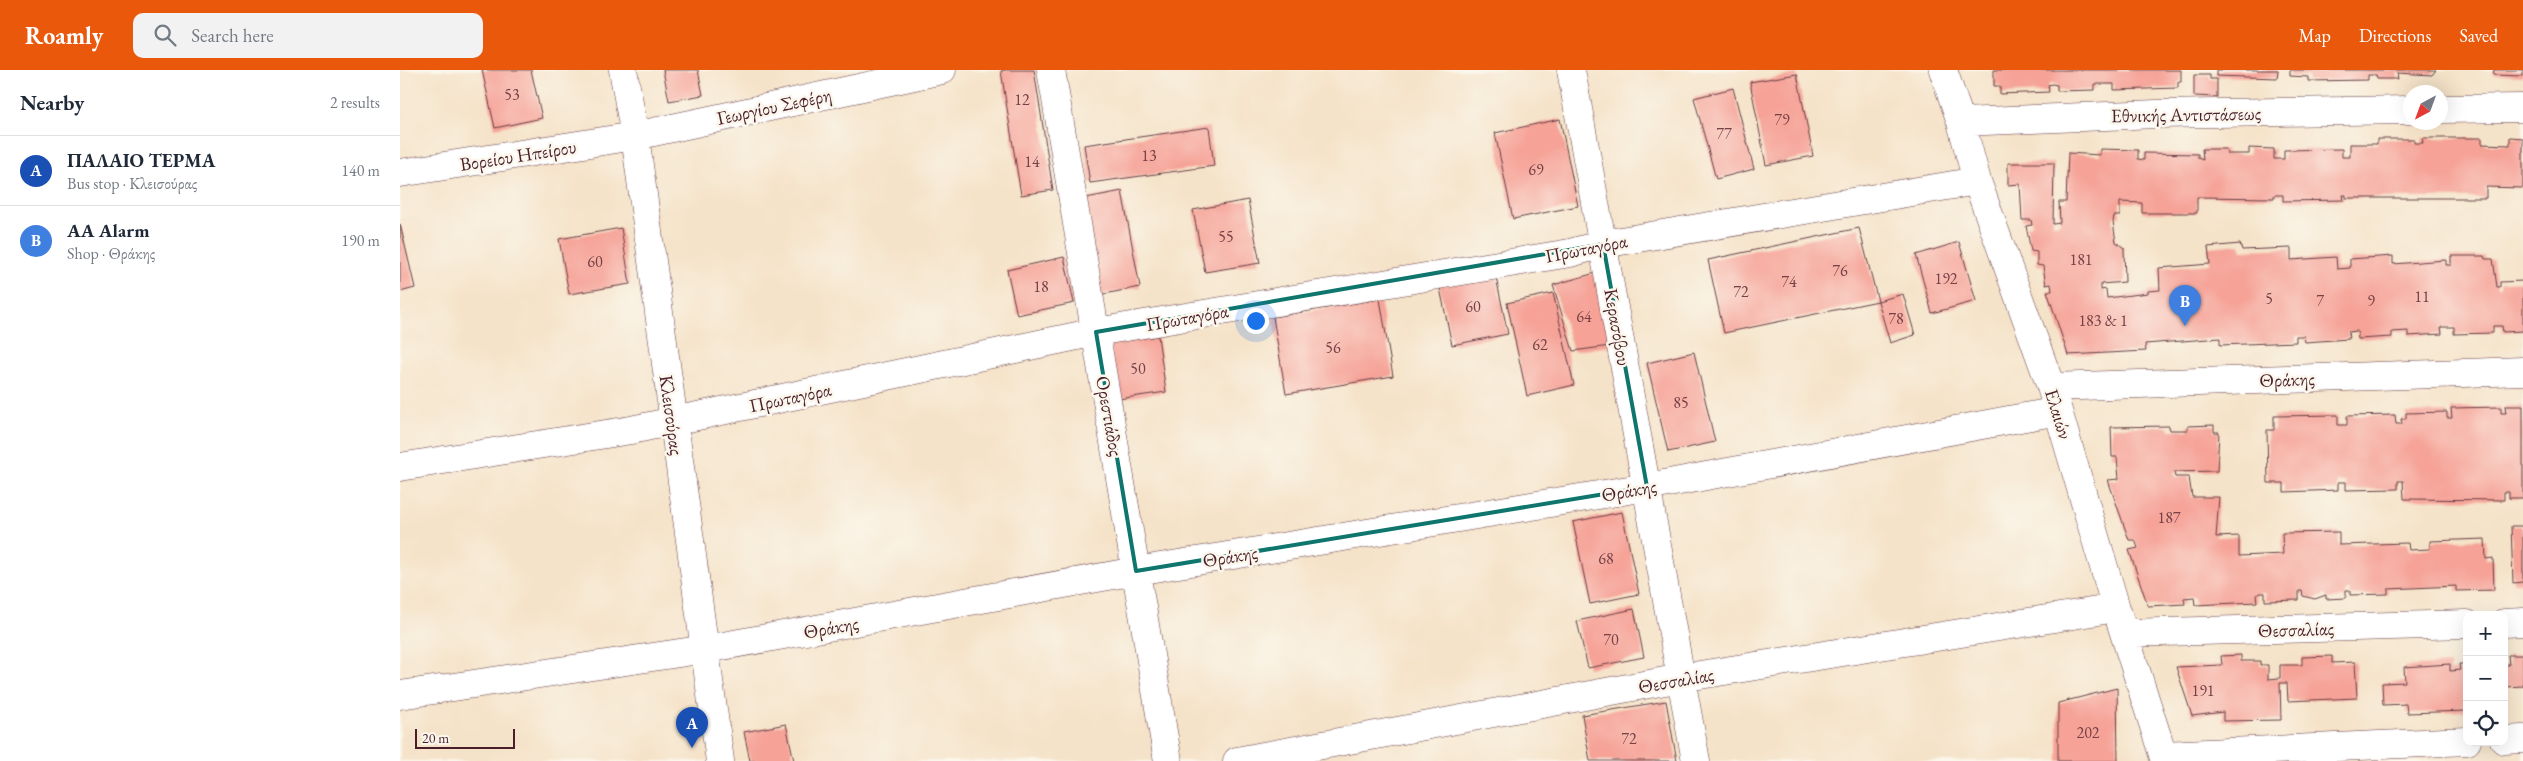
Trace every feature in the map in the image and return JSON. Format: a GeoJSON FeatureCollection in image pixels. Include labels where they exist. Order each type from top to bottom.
{"type":"FeatureCollection","features":[{"type":"Feature","properties":{"kind":"street","name":"Κλεισούρας"},"geometry":{"type":"LineString","coordinates":[[623,70],[635,136],[720,761]]}},
{"type":"Feature","properties":{"kind":"street","name":"Γεωργίου Σεφέρη"},"geometry":{"type":"LineString","coordinates":[[635,136],[942,70]]}},
{"type":"Feature","properties":{"kind":"street","name":"Ορεστιάδος"},"geometry":{"type":"LineString","coordinates":[[1051,70],[1168,761]]}},
{"type":"Feature","properties":{"kind":"street","name":"Κερασόβου"},"geometry":{"type":"LineString","coordinates":[[1571,70],[1696,761]]}},
{"type":"Feature","properties":{"kind":"street","name":"Ελαιών"},"geometry":{"type":"LineString","coordinates":[[1943,70],[1961,122],[1977,181],[2055,399],[2116,608],[2164,758]]}},
{"type":"Feature","properties":{"kind":"street"},"geometry":{"type":"LineString","coordinates":[[2448,109],[2523,108]]}},
{"type":"Feature","properties":{"kind":"street","name":"Εθνικής Αντιστάσεως"},"geometry":{"type":"LineString","coordinates":[[1961,122],[2157,114],[2403,110]]}},
{"type":"Feature","properties":{"kind":"street","name":"Βορείου Ηπείρου"},"geometry":{"type":"LineString","coordinates":[[400,173],[635,136]]}},
{"type":"Feature","properties":{"kind":"street","name":"Πρωταγόρα"},"geometry":{"type":"LineString","coordinates":[[400,467],[673,422],[1096,332],[1570,253],[1603,244],[1977,181]]}},
{"type":"Feature","properties":{"kind":"street","name":"Θράκης"},"geometry":{"type":"LineString","coordinates":[[400,695],[706,649],[1136,571],[1647,487],[2055,399],[2523,371]]}},
{"type":"Feature","properties":{"kind":"street","name":"Θεσσαλίας"},"geometry":{"type":"LineString","coordinates":[[1237,761],[1681,678],[2116,608]]}},
{"type":"Feature","properties":{"kind":"street"},"geometry":{"type":"LineString","coordinates":[[2508,623],[2523,622]]}},
{"type":"Feature","properties":{"kind":"street","name":"Θεσσαλίας"},"geometry":{"type":"LineString","coordinates":[[2125,634],[2463,624]]}},
{"type":"Feature","properties":{"kind":"street"},"geometry":{"type":"LineString","coordinates":[[2508,740],[2523,739]]}},
{"type":"Feature","properties":{"kind":"street"},"geometry":{"type":"LineString","coordinates":[[2164,758],[2463,741]]}},
{"type":"Feature","properties":{"kind":"highlighted area"},"geometry":{"type":"Polygon","coordinates":[[[1603,244],[1647,487],[1136,571],[1096,332],[1603,244]]]}},
{"type":"Feature","properties":{"kind":"building"},"geometry":{"type":"Polygon","coordinates":[[[482,70],[531,70],[542,118],[495,128],[482,70]]]}},
{"type":"Feature","properties":{"kind":"building"},"geometry":{"type":"Polygon","coordinates":[[[663,70],[698,70],[703,95],[669,101],[663,70]]]}},
{"type":"Feature","properties":{"kind":"building"},"geometry":{"type":"Polygon","coordinates":[[[1034,70],[1053,190],[1021,195],[1001,71],[1034,70]]]}},
{"type":"Feature","properties":{"kind":"building"},"geometry":{"type":"Polygon","coordinates":[[[1994,70],[2181,70],[2181,82],[2178,82],[2178,88],[2114,90],[2114,84],[2095,84],[2095,90],[2057,91],[2057,85],[2052,84],[2048,85],[2049,92],[2000,94],[2000,86],[1994,86],[1994,70]]]}},
{"type":"Feature","properties":{"kind":"building"},"geometry":{"type":"Polygon","coordinates":[[[2216,70],[2278,70],[2277,78],[2216,76],[2216,70]]]}},
{"type":"Feature","properties":{"kind":"building"},"geometry":{"type":"Polygon","coordinates":[[[2290,70],[2436,70],[2432,75],[2397,73],[2398,79],[2377,79],[2376,75],[2368,75],[2368,80],[2308,81],[2308,77],[2290,76],[2290,70]]]}},
{"type":"Feature","properties":{"kind":"building"},"geometry":{"type":"Polygon","coordinates":[[[2494,70],[2523,70],[2523,76],[2493,75],[2494,70]]]}},
{"type":"Feature","properties":{"kind":"building"},"geometry":{"type":"Polygon","coordinates":[[[1797,74],[1813,156],[1766,165],[1750,82],[1797,74]]]}},
{"type":"Feature","properties":{"kind":"building"},"geometry":{"type":"Polygon","coordinates":[[[2194,75],[2210,75],[2210,79],[2217,79],[2217,97],[2194,96],[2194,75]]]}},
{"type":"Feature","properties":{"kind":"building"},"geometry":{"type":"Polygon","coordinates":[[[1733,88],[1754,169],[1716,179],[1694,98],[1733,88]]]}},
{"type":"Feature","properties":{"kind":"building"},"geometry":{"type":"Polygon","coordinates":[[[1560,119],[1578,206],[1513,219],[1495,133],[1560,119]]]}},
{"type":"Feature","properties":{"kind":"building"},"geometry":{"type":"Polygon","coordinates":[[[1209,127],[1214,166],[1090,183],[1084,145],[1209,127]]]}},
{"type":"Feature","properties":{"kind":"building"},"geometry":{"type":"Polygon","coordinates":[[[2510,137],[2523,138],[2523,188],[2486,187],[2486,198],[2346,198],[2346,195],[2343,195],[2344,200],[2283,201],[2283,195],[2274,195],[2274,198],[2197,197],[2197,213],[2142,213],[2142,203],[2120,202],[2120,216],[2114,216],[2113,222],[2116,242],[2124,248],[2125,282],[2101,284],[2101,290],[2106,289],[2107,298],[2160,290],[2159,268],[2210,264],[2208,247],[2240,244],[2242,250],[2291,248],[2291,260],[2336,257],[2337,269],[2350,268],[2350,259],[2393,256],[2393,264],[2446,260],[2446,265],[2451,265],[2451,256],[2484,256],[2485,259],[2493,259],[2497,287],[2500,287],[2500,282],[2523,281],[2523,331],[2503,332],[2502,326],[2493,326],[2493,333],[2454,334],[2454,327],[2441,327],[2442,334],[2408,336],[2408,331],[2392,332],[2392,337],[2358,339],[2357,331],[2348,332],[2349,339],[2305,342],[2304,336],[2296,336],[2296,342],[2220,345],[2220,338],[2145,344],[2146,351],[2068,355],[2047,291],[2052,291],[2051,284],[2046,285],[2043,266],[2037,265],[2037,252],[2031,251],[2026,226],[2032,225],[2031,220],[2022,220],[2020,184],[2008,185],[2008,163],[2054,163],[2053,224],[2060,223],[2059,202],[2066,202],[2068,153],[2100,155],[2100,149],[2138,150],[2138,159],[2144,160],[2144,153],[2198,154],[2198,158],[2203,160],[2202,149],[2226,149],[2227,154],[2249,154],[2249,148],[2274,149],[2274,159],[2284,159],[2284,150],[2342,149],[2342,157],[2350,157],[2350,144],[2377,144],[2377,139],[2414,139],[2414,143],[2423,143],[2422,138],[2482,138],[2482,144],[2510,145],[2510,137]]]}},
{"type":"Feature","properties":{"kind":"building"},"geometry":{"type":"Polygon","coordinates":[[[1122,191],[1140,287],[1099,295],[1081,199],[1122,191]]]}},
{"type":"Feature","properties":{"kind":"building"},"geometry":{"type":"Polygon","coordinates":[[[1248,200],[1260,263],[1205,272],[1193,210],[1248,200]]]}},
{"type":"Feature","properties":{"kind":"building"},"geometry":{"type":"Polygon","coordinates":[[[400,224],[415,288],[400,292],[400,224]]]}},
{"type":"Feature","properties":{"kind":"building"},"geometry":{"type":"Polygon","coordinates":[[[621,228],[630,284],[569,294],[559,239],[621,228]]]}},
{"type":"Feature","properties":{"kind":"building"},"geometry":{"type":"Polygon","coordinates":[[[1859,228],[1878,301],[1724,333],[1708,260],[1859,228]]]}},
{"type":"Feature","properties":{"kind":"building"},"geometry":{"type":"Polygon","coordinates":[[[1959,242],[1976,301],[1932,313],[1916,255],[1959,242]]]}},
{"type":"Feature","properties":{"kind":"building"},"geometry":{"type":"Polygon","coordinates":[[[1064,257],[1074,303],[1017,315],[1007,270],[1064,257]]]}},
{"type":"Feature","properties":{"kind":"building"},"geometry":{"type":"Polygon","coordinates":[[[1494,268],[1508,334],[1452,345],[1438,279],[1494,268]]]}},
{"type":"Feature","properties":{"kind":"building"},"geometry":{"type":"Polygon","coordinates":[[[1599,272],[1610,346],[1573,351],[1553,285],[1599,272]]]}},
{"type":"Feature","properties":{"kind":"building"},"geometry":{"type":"Polygon","coordinates":[[[1553,293],[1574,385],[1527,396],[1507,303],[1553,293]]]}},
{"type":"Feature","properties":{"kind":"building"},"geometry":{"type":"Polygon","coordinates":[[[1903,294],[1915,335],[1890,343],[1878,301],[1903,294]]]}},
{"type":"Feature","properties":{"kind":"building"},"geometry":{"type":"Polygon","coordinates":[[[1380,299],[1393,376],[1286,394],[1273,317],[1380,299]]]}},
{"type":"Feature","properties":{"kind":"building"},"geometry":{"type":"Polygon","coordinates":[[[1158,336],[1166,392],[1118,399],[1110,343],[1158,336]]]}},
{"type":"Feature","properties":{"kind":"building"},"geometry":{"type":"Polygon","coordinates":[[[1694,352],[1715,442],[1668,452],[1647,363],[1694,352]]]}},
{"type":"Feature","properties":{"kind":"building"},"geometry":{"type":"Polygon","coordinates":[[[2505,406],[2523,406],[2523,498],[2509,498],[2509,492],[2504,492],[2504,500],[2404,499],[2403,481],[2398,481],[2398,489],[2346,490],[2346,482],[2338,482],[2338,490],[2284,492],[2284,483],[2268,483],[2267,430],[2274,430],[2274,416],[2338,415],[2338,425],[2347,425],[2347,416],[2395,415],[2396,424],[2402,424],[2401,419],[2406,419],[2406,413],[2447,412],[2447,418],[2452,418],[2451,408],[2501,407],[2501,413],[2506,413],[2505,406]]]}},
{"type":"Feature","properties":{"kind":"building"},"geometry":{"type":"Polygon","coordinates":[[[2214,425],[2214,432],[2219,432],[2217,471],[2174,472],[2175,477],[2189,477],[2192,497],[2219,497],[2216,537],[2239,536],[2239,556],[2283,554],[2282,533],[2339,532],[2339,545],[2408,543],[2409,550],[2430,549],[2430,541],[2485,539],[2486,559],[2493,558],[2494,590],[2456,591],[2456,586],[2388,589],[2388,594],[2350,595],[2350,590],[2346,590],[2346,598],[2326,599],[2326,595],[2315,599],[2303,596],[2302,591],[2299,591],[2299,600],[2265,601],[2265,593],[2261,593],[2256,595],[2257,602],[2195,605],[2194,597],[2184,598],[2185,604],[2148,606],[2129,550],[2138,548],[2135,540],[2129,540],[2108,480],[2119,479],[2117,457],[2112,457],[2111,427],[2169,426],[2170,430],[2188,430],[2188,426],[2214,425]]]}},
{"type":"Feature","properties":{"kind":"building"},"geometry":{"type":"Polygon","coordinates":[[[1622,512],[1639,594],[1590,604],[1573,522],[1622,512]]]}},
{"type":"Feature","properties":{"kind":"building"},"geometry":{"type":"Polygon","coordinates":[[[2511,526],[2523,526],[2523,582],[2513,583],[2511,526]]]}},
{"type":"Feature","properties":{"kind":"building"},"geometry":{"type":"Polygon","coordinates":[[[1634,609],[1644,657],[1588,668],[1577,621],[1634,609]]]}},
{"type":"Feature","properties":{"kind":"building"},"geometry":{"type":"Polygon","coordinates":[[[2241,655],[2241,661],[2260,661],[2260,665],[2268,665],[2268,679],[2280,678],[2280,665],[2302,665],[2302,657],[2332,656],[2332,663],[2355,662],[2357,698],[2288,701],[2287,683],[2280,683],[2281,720],[2223,721],[2223,712],[2192,716],[2176,667],[2222,665],[2221,656],[2241,655]]]}},
{"type":"Feature","properties":{"kind":"building"},"geometry":{"type":"Polygon","coordinates":[[[2508,655],[2523,655],[2523,686],[2508,687],[2508,655]]]}},
{"type":"Feature","properties":{"kind":"building"},"geometry":{"type":"Polygon","coordinates":[[[2450,664],[2450,671],[2460,670],[2459,664],[2463,664],[2463,711],[2407,713],[2406,704],[2383,705],[2382,683],[2405,682],[2404,667],[2450,664]]]}},
{"type":"Feature","properties":{"kind":"building"},"geometry":{"type":"Polygon","coordinates":[[[2117,688],[2118,761],[2058,761],[2058,703],[2117,688]]]}},
{"type":"Feature","properties":{"kind":"building"},"geometry":{"type":"Polygon","coordinates":[[[1666,701],[1677,761],[1590,761],[1582,715],[1666,701]]]}},
{"type":"Feature","properties":{"kind":"building"},"geometry":{"type":"Polygon","coordinates":[[[786,724],[794,761],[750,761],[744,732],[786,724]]]}},
{"type":"Feature","properties":{"kind":"place","name":"AA Alarm"},"geometry":{"type":"Point","coordinates":[2185,326]}},
{"type":"Feature","properties":{"kind":"place","name":"ΠΑΛΑΙΟ ΤΕΡΜΑ"},"geometry":{"type":"Point","coordinates":[692,748]}}]}
